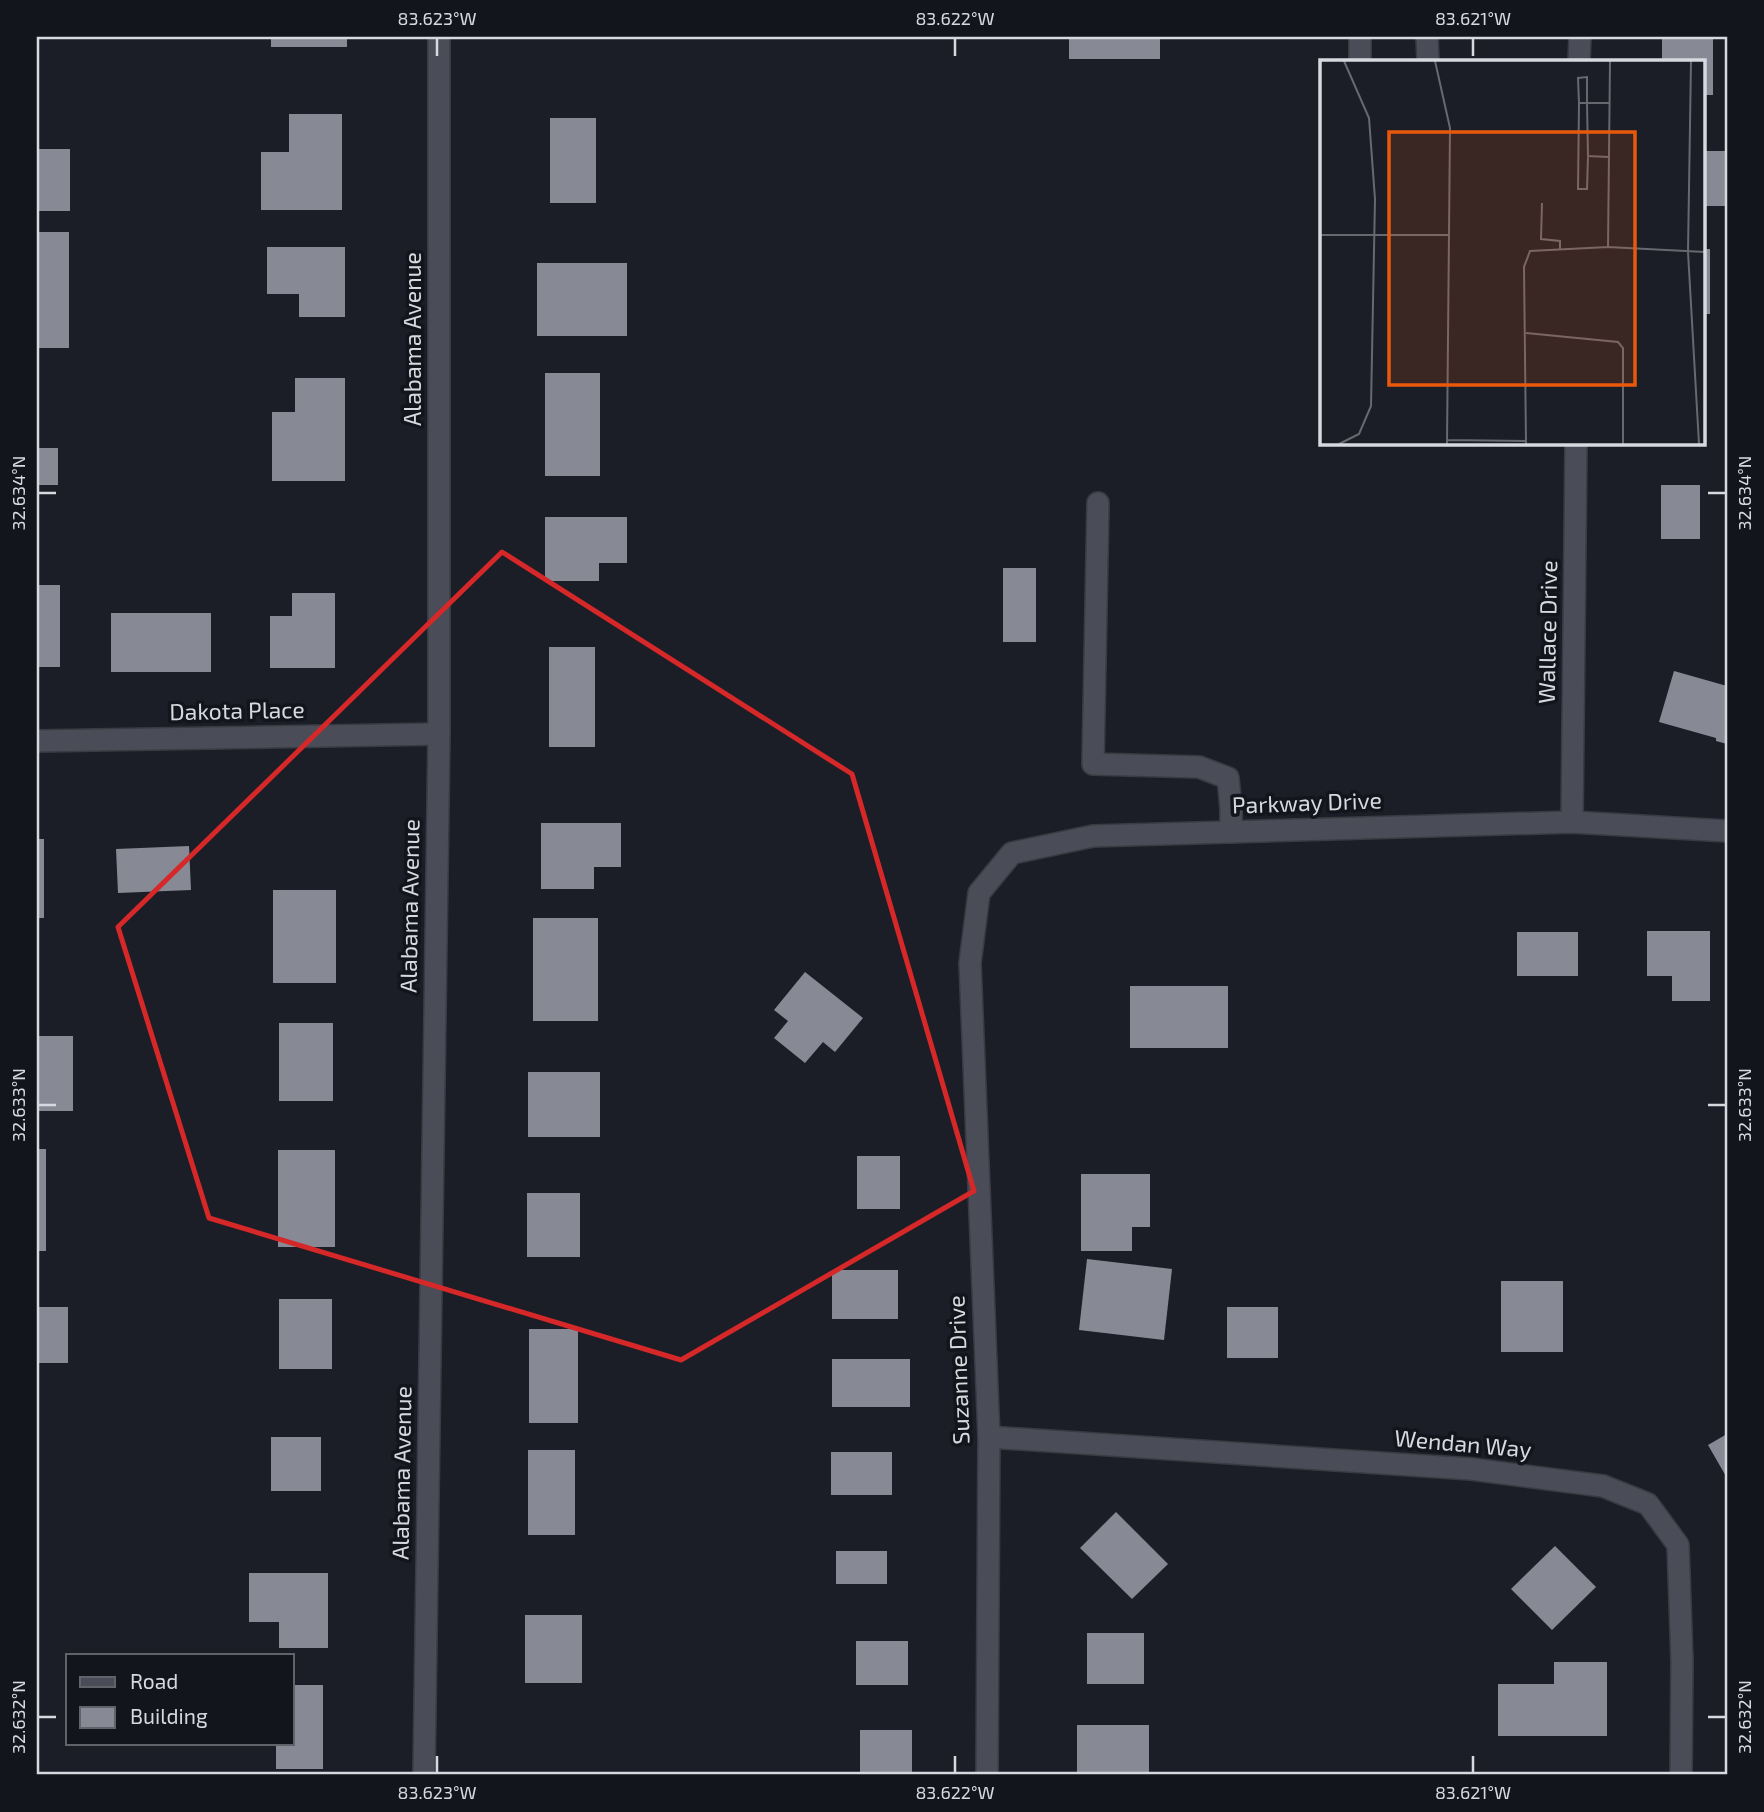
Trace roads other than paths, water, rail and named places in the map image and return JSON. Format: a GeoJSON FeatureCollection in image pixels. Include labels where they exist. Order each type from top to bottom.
{"type":"FeatureCollection","features":[{"type":"Feature","properties":{"kind":"street","name":"Alabama Avenue"},"geometry":{"type":"LineString","coordinates":[[424,1775],[439,734],[439,37]]}},
{"type":"Feature","properties":{"kind":"street"},"geometry":{"type":"LineString","coordinates":[[1360,37],[1360,60]]}},
{"type":"Feature","properties":{"kind":"street"},"geometry":{"type":"LineString","coordinates":[[1427,37],[1428,60]]}},
{"type":"Feature","properties":{"kind":"street"},"geometry":{"type":"LineString","coordinates":[[1579,60],[1580,37]]}},
{"type":"Feature","properties":{"kind":"street","name":"Wallace Drive"},"geometry":{"type":"LineString","coordinates":[[1572,822],[1576,444]]}},
{"type":"Feature","properties":{"kind":"street"},"geometry":{"type":"LineString","coordinates":[[1098,503],[1093,764],[1199,767],[1228,778],[1231,832]]}},
{"type":"Feature","properties":{"kind":"street","name":"Dakota Place"},"geometry":{"type":"LineString","coordinates":[[37,741],[439,734]]}},
{"type":"Feature","properties":{"kind":"street","name":"Parkway Drive"},"geometry":{"type":"LineString","coordinates":[[970,963],[979,893],[1012,853],[1093,836],[1572,822],[1727,831]]}},
{"type":"Feature","properties":{"kind":"street","name":"Suzanne Drive"},"geometry":{"type":"LineString","coordinates":[[970,963],[989,1437],[987,1775]]}},
{"type":"Feature","properties":{"kind":"street","name":"Wendan Way"},"geometry":{"type":"LineString","coordinates":[[989,1437],[1471,1469],[1603,1486],[1648,1504],[1678,1545],[1682,1661],[1681,1775]]}}]}
